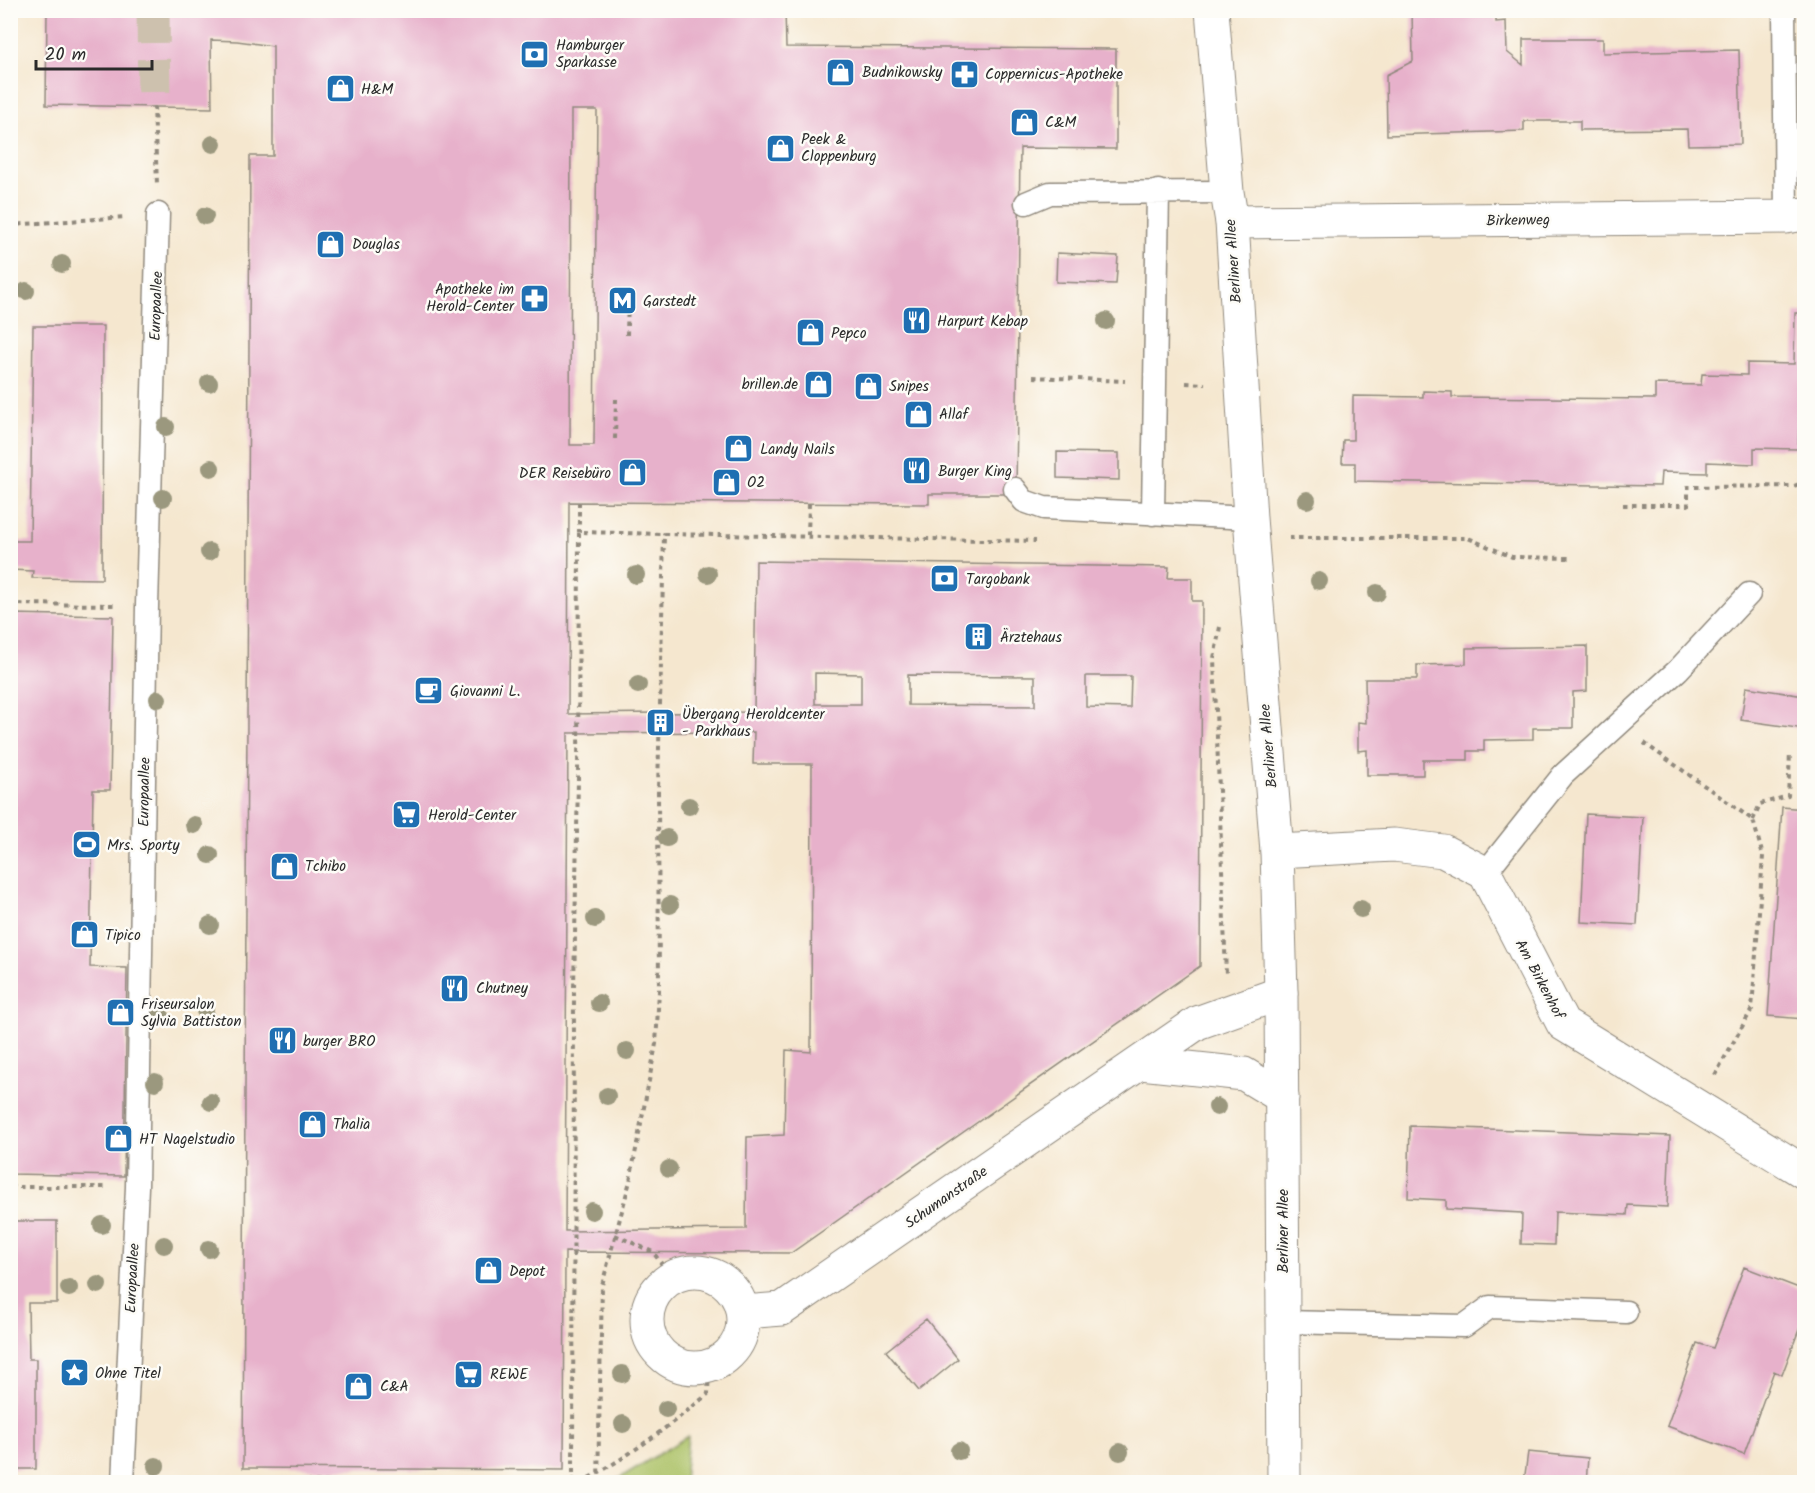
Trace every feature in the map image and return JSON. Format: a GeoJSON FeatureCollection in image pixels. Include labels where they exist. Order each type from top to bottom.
{"type":"FeatureCollection","features":[{"type":"Feature","properties":{"kind":"street","name":"Berliner Allee"},"geometry":{"type":"LineString","coordinates":[[1212,10],[1277,851],[1281,993],[1284,1482]]}},
{"type":"Feature","properties":{"kind":"street","name":"Birkenweg"},"geometry":{"type":"LineString","coordinates":[[1229,207],[1795,216]]}},
{"type":"Feature","properties":{"kind":"street"},"geometry":{"type":"LineString","coordinates":[[1277,851],[1395,845],[1443,851],[1485,873]]}},
{"type":"Feature","properties":{"kind":"street","name":"Am Birkenhof"},"geometry":{"type":"LineString","coordinates":[[1485,873],[1563,1024],[1804,1172]]}},
{"type":"Feature","properties":{"kind":"street","name":"Schumanstraße"},"geometry":{"type":"LineString","coordinates":[[744,1312],[782,1309],[1197,1023],[1281,993]]}},
{"type":"Feature","properties":{"kind":"street"},"geometry":{"type":"LineString","coordinates":[[1141,1063],[1244,1074],[1282,1097]]}},
{"type":"Feature","properties":{"kind":"street"},"geometry":{"type":"LineString","coordinates":[[693,1271],[716,1275],[735,1290],[744,1312],[742,1335],[729,1355],[709,1367],[685,1368],[664,1358],[650,1339],[646,1316],[654,1293],[671,1277],[693,1271]]}},
{"type":"Feature","properties":{"kind":"lane"},"geometry":{"type":"LineString","coordinates":[[1784,10],[1795,216]]}},
{"type":"Feature","properties":{"kind":"lane"},"geometry":{"type":"LineString","coordinates":[[1026,203],[1050,193],[1158,191],[1229,207]]}},
{"type":"Feature","properties":{"kind":"lane"},"geometry":{"type":"LineString","coordinates":[[1153,514],[1158,191]]}},
{"type":"Feature","properties":{"kind":"lane","name":"Europaallee"},"geometry":{"type":"LineString","coordinates":[[123,1481],[137,1187],[147,606],[158,214]]}},
{"type":"Feature","properties":{"kind":"lane"},"geometry":{"type":"LineString","coordinates":[[1015,489],[1024,501],[1044,508],[1153,514],[1251,528]]}},
{"type":"Feature","properties":{"kind":"lane"},"geometry":{"type":"LineString","coordinates":[[1485,873],[1563,775],[1678,670],[1749,594]]}},
{"type":"Feature","properties":{"kind":"lane"},"geometry":{"type":"LineString","coordinates":[[1283,1322],[1464,1326],[1490,1307],[1626,1312]]}},
{"type":"Feature","properties":{"kind":"path"},"geometry":{"type":"LineString","coordinates":[[10,225],[158,214],[154,106]]}},
{"type":"Feature","properties":{"kind":"path"},"geometry":{"type":"LineString","coordinates":[[627,335],[628,295]]}},
{"type":"Feature","properties":{"kind":"path"},"geometry":{"type":"LineString","coordinates":[[1033,377],[1206,384]]}},
{"type":"Feature","properties":{"kind":"path"},"geometry":{"type":"LineString","coordinates":[[615,439],[616,399]]}},
{"type":"Feature","properties":{"kind":"path"},"geometry":{"type":"LineString","coordinates":[[1623,505],[1688,505],[1688,487],[1794,486],[1804,482]]}},
{"type":"Feature","properties":{"kind":"path"},"geometry":{"type":"LineString","coordinates":[[573,1482],[574,1000],[579,502]]}},
{"type":"Feature","properties":{"kind":"path"},"geometry":{"type":"LineString","coordinates":[[808,535],[809,504]]}},
{"type":"Feature","properties":{"kind":"path"},"geometry":{"type":"LineString","coordinates":[[1251,528],[1468,538],[1512,557],[1569,558]]}},
{"type":"Feature","properties":{"kind":"path"},"geometry":{"type":"LineString","coordinates":[[579,532],[1045,541]]}},
{"type":"Feature","properties":{"kind":"path"},"geometry":{"type":"LineString","coordinates":[[598,1482],[602,1285],[630,1181],[656,1044],[658,790],[664,534]]}},
{"type":"Feature","properties":{"kind":"path"},"geometry":{"type":"LineString","coordinates":[[10,604],[147,606]]}},
{"type":"Feature","properties":{"kind":"path"},"geometry":{"type":"LineString","coordinates":[[1214,658],[1226,976],[1235,1009]]}},
{"type":"Feature","properties":{"kind":"path"},"geometry":{"type":"LineString","coordinates":[[1618,725],[1753,820]]}},
{"type":"Feature","properties":{"kind":"path"},"geometry":{"type":"LineString","coordinates":[[1697,1106],[1752,1009],[1763,856],[1753,820],[1760,804],[1788,796],[1790,753]]}},
{"type":"Feature","properties":{"kind":"path"},"geometry":{"type":"LineString","coordinates":[[10,1187],[137,1187]]}},
{"type":"Feature","properties":{"kind":"path"},"geometry":{"type":"LineString","coordinates":[[615,1235],[653,1252],[671,1277]]}},
{"type":"Feature","properties":{"kind":"path"},"geometry":{"type":"LineString","coordinates":[[581,1482],[599,1473],[673,1423],[708,1394],[709,1367]]}},
{"type":"Feature","properties":{"kind":"path"},"geometry":{"type":"LineString","coordinates":[[123,1481],[346,1482]]}},
{"type":"Feature","properties":{"kind":"green space"},"geometry":{"type":"Polygon","coordinates":[[[688,1436],[684,1482],[613,1482],[688,1436]]]}},
{"type":"Feature","properties":{"kind":"building"},"geometry":{"type":"Polygon","coordinates":[[[47,10],[785,10],[786,47],[1116,49],[1116,149],[1020,148],[1016,494],[929,494],[929,504],[569,502],[568,714],[754,712],[756,561],[1169,567],[1168,578],[1192,578],[1192,601],[1202,601],[1200,966],[791,1253],[565,1252],[564,1470],[243,1468],[250,156],[273,156],[273,46],[211,40],[212,108],[46,105],[47,10]],[[571,110],[570,445],[594,445],[597,110],[571,110]],[[815,673],[815,704],[861,704],[861,674],[815,673]],[[908,675],[908,705],[1035,706],[1035,676],[908,675]],[[1086,676],[1086,707],[1130,708],[1131,676],[1086,676]],[[754,732],[568,733],[565,1231],[746,1229],[747,1137],[784,1135],[786,1050],[811,1052],[812,764],[753,764],[754,732]]]}},
{"type":"Feature","properties":{"kind":"building"},"geometry":{"type":"Polygon","coordinates":[[[1412,10],[1496,10],[1496,22],[1506,21],[1507,52],[1523,65],[1523,39],[1603,39],[1603,53],[1739,50],[1741,144],[1688,145],[1687,129],[1580,130],[1580,121],[1524,121],[1524,131],[1387,135],[1386,75],[1413,61],[1412,10]]]}},
{"type":"Feature","properties":{"kind":"building"},"geometry":{"type":"Polygon","coordinates":[[[1057,253],[1118,256],[1116,284],[1056,282],[1057,253]]]}},
{"type":"Feature","properties":{"kind":"building"},"geometry":{"type":"Polygon","coordinates":[[[1795,313],[1804,313],[1804,420],[1799,420],[1798,449],[1754,448],[1754,464],[1707,462],[1707,473],[1661,472],[1660,486],[1355,481],[1355,463],[1342,463],[1343,440],[1353,440],[1353,396],[1423,397],[1423,391],[1452,392],[1452,397],[1655,399],[1655,384],[1701,385],[1702,374],[1747,375],[1747,363],[1794,364],[1795,313]]]}},
{"type":"Feature","properties":{"kind":"building"},"geometry":{"type":"Polygon","coordinates":[[[33,326],[103,326],[102,579],[32,578],[33,571],[10,570],[10,541],[30,541],[33,326]]]}},
{"type":"Feature","properties":{"kind":"building"},"geometry":{"type":"Polygon","coordinates":[[[1057,452],[1119,453],[1119,480],[1057,478],[1057,452]]]}},
{"type":"Feature","properties":{"kind":"building"},"geometry":{"type":"Polygon","coordinates":[[[10,614],[113,616],[110,790],[93,790],[90,967],[127,968],[124,1176],[10,1174],[10,614]]]}},
{"type":"Feature","properties":{"kind":"building"},"geometry":{"type":"Polygon","coordinates":[[[1587,646],[1587,691],[1573,692],[1573,728],[1533,728],[1533,739],[1484,740],[1484,751],[1468,751],[1468,760],[1423,760],[1423,775],[1367,775],[1367,750],[1358,751],[1358,722],[1366,723],[1365,679],[1417,679],[1417,665],[1466,664],[1466,648],[1587,646]]]}},
{"type":"Feature","properties":{"kind":"building"},"geometry":{"type":"Polygon","coordinates":[[[1746,687],[1804,696],[1804,729],[1741,720],[1746,687]]]}},
{"type":"Feature","properties":{"kind":"building"},"geometry":{"type":"Polygon","coordinates":[[[1782,807],[1804,809],[1804,1019],[1768,1016],[1782,807]]]}},
{"type":"Feature","properties":{"kind":"building"},"geometry":{"type":"Polygon","coordinates":[[[1586,814],[1643,817],[1637,925],[1581,922],[1586,814]]]}},
{"type":"Feature","properties":{"kind":"building"},"geometry":{"type":"Polygon","coordinates":[[[1410,1126],[1670,1136],[1667,1207],[1628,1205],[1627,1215],[1555,1212],[1554,1245],[1521,1244],[1522,1213],[1446,1209],[1446,1200],[1408,1198],[1410,1126]]]}},
{"type":"Feature","properties":{"kind":"building"},"geometry":{"type":"Polygon","coordinates":[[[10,1221],[57,1221],[57,1303],[28,1303],[29,1359],[36,1359],[36,1469],[10,1469],[10,1221]]]}},
{"type":"Feature","properties":{"kind":"building"},"geometry":{"type":"Polygon","coordinates":[[[1744,1267],[1804,1290],[1804,1316],[1782,1375],[1774,1371],[1744,1454],[1667,1426],[1697,1343],[1713,1348],[1744,1267]]]}},
{"type":"Feature","properties":{"kind":"building"},"geometry":{"type":"Polygon","coordinates":[[[926,1319],[958,1359],[919,1391],[886,1351],[926,1319]]]}},
{"type":"Feature","properties":{"kind":"building"},"geometry":{"type":"Polygon","coordinates":[[[1528,1452],[1588,1458],[1586,1482],[1524,1482],[1528,1452]]]}},
{"type":"Feature","properties":{"kind":"tunnel"},"geometry":{"type":"LineString","coordinates":[[153,10],[154,106]]}},
{"type":"Feature","properties":{"kind":"place","name":"Hamburger Sparkasse"},"geometry":{"type":"Point","coordinates":[535,54]}},
{"type":"Feature","properties":{"kind":"place","name":"Budnikowsky"},"geometry":{"type":"Point","coordinates":[841,72]}},
{"type":"Feature","properties":{"kind":"place","name":"Coppernicus-Apotheke"},"geometry":{"type":"Point","coordinates":[964,74]}},
{"type":"Feature","properties":{"kind":"place","name":"H&M"},"geometry":{"type":"Point","coordinates":[340,89]}},
{"type":"Feature","properties":{"kind":"place","name":"C&M"},"geometry":{"type":"Point","coordinates":[1024,122]}},
{"type":"Feature","properties":{"kind":"place","name":"Peek & Cloppenburg"},"geometry":{"type":"Point","coordinates":[780,148]}},
{"type":"Feature","properties":{"kind":"place","name":"Douglas"},"geometry":{"type":"Point","coordinates":[331,244]}},
{"type":"Feature","properties":{"kind":"place","name":"Apotheke im Herold-Center"},"geometry":{"type":"Point","coordinates":[535,298]}},
{"type":"Feature","properties":{"kind":"place","name":"Garstedt"},"geometry":{"type":"Point","coordinates":[622,301]}},
{"type":"Feature","properties":{"kind":"place","name":"Harpurt Kebap"},"geometry":{"type":"Point","coordinates":[916,321]}},
{"type":"Feature","properties":{"kind":"place","name":"Pepco"},"geometry":{"type":"Point","coordinates":[810,333]}},
{"type":"Feature","properties":{"kind":"place","name":"brillen.de"},"geometry":{"type":"Point","coordinates":[819,384]}},
{"type":"Feature","properties":{"kind":"place","name":"Snipes"},"geometry":{"type":"Point","coordinates":[868,386]}},
{"type":"Feature","properties":{"kind":"place","name":"Allaf"},"geometry":{"type":"Point","coordinates":[918,414]}},
{"type":"Feature","properties":{"kind":"place","name":"Landy Nails"},"geometry":{"type":"Point","coordinates":[739,449]}},
{"type":"Feature","properties":{"kind":"place","name":"Burger King"},"geometry":{"type":"Point","coordinates":[917,471]}},
{"type":"Feature","properties":{"kind":"place","name":"DER Reisebüro"},"geometry":{"type":"Point","coordinates":[632,473]}},
{"type":"Feature","properties":{"kind":"place","name":"O2"},"geometry":{"type":"Point","coordinates":[726,482]}},
{"type":"Feature","properties":{"kind":"place","name":"Targobank"},"geometry":{"type":"Point","coordinates":[945,579]}},
{"type":"Feature","properties":{"kind":"place","name":"Ärztehaus"},"geometry":{"type":"Point","coordinates":[979,637]}},
{"type":"Feature","properties":{"kind":"place","name":"Giovanni L."},"geometry":{"type":"Point","coordinates":[429,691]}},
{"type":"Feature","properties":{"kind":"place","name":"Übergang Heroldcenter - Parkhaus"},"geometry":{"type":"Point","coordinates":[661,723]}},
{"type":"Feature","properties":{"kind":"place","name":"Herold-Center"},"geometry":{"type":"Point","coordinates":[407,815]}},
{"type":"Feature","properties":{"kind":"place","name":"Mrs. Sporty"},"geometry":{"type":"Point","coordinates":[86,845]}},
{"type":"Feature","properties":{"kind":"place","name":"Tchibo"},"geometry":{"type":"Point","coordinates":[284,866]}},
{"type":"Feature","properties":{"kind":"place","name":"Tipico"},"geometry":{"type":"Point","coordinates":[84,935]}},
{"type":"Feature","properties":{"kind":"place","name":"Chutney"},"geometry":{"type":"Point","coordinates":[455,988]}},
{"type":"Feature","properties":{"kind":"place","name":"Friseursalon Sylvia Battiston"},"geometry":{"type":"Point","coordinates":[120,1013]}},
{"type":"Feature","properties":{"kind":"place","name":"burger BRO"},"geometry":{"type":"Point","coordinates":[282,1041]}},
{"type":"Feature","properties":{"kind":"place","name":"Thalia"},"geometry":{"type":"Point","coordinates":[312,1124]}},
{"type":"Feature","properties":{"kind":"place","name":"HT Nagelstudio"},"geometry":{"type":"Point","coordinates":[118,1139]}},
{"type":"Feature","properties":{"kind":"place","name":"Depot"},"geometry":{"type":"Point","coordinates":[488,1271]}},
{"type":"Feature","properties":{"kind":"place","name":"Ohne Titel"},"geometry":{"type":"Point","coordinates":[74,1373]}},
{"type":"Feature","properties":{"kind":"place","name":"REWE"},"geometry":{"type":"Point","coordinates":[469,1374]}},
{"type":"Feature","properties":{"kind":"place","name":"C&A"},"geometry":{"type":"Point","coordinates":[359,1386]}}]}
